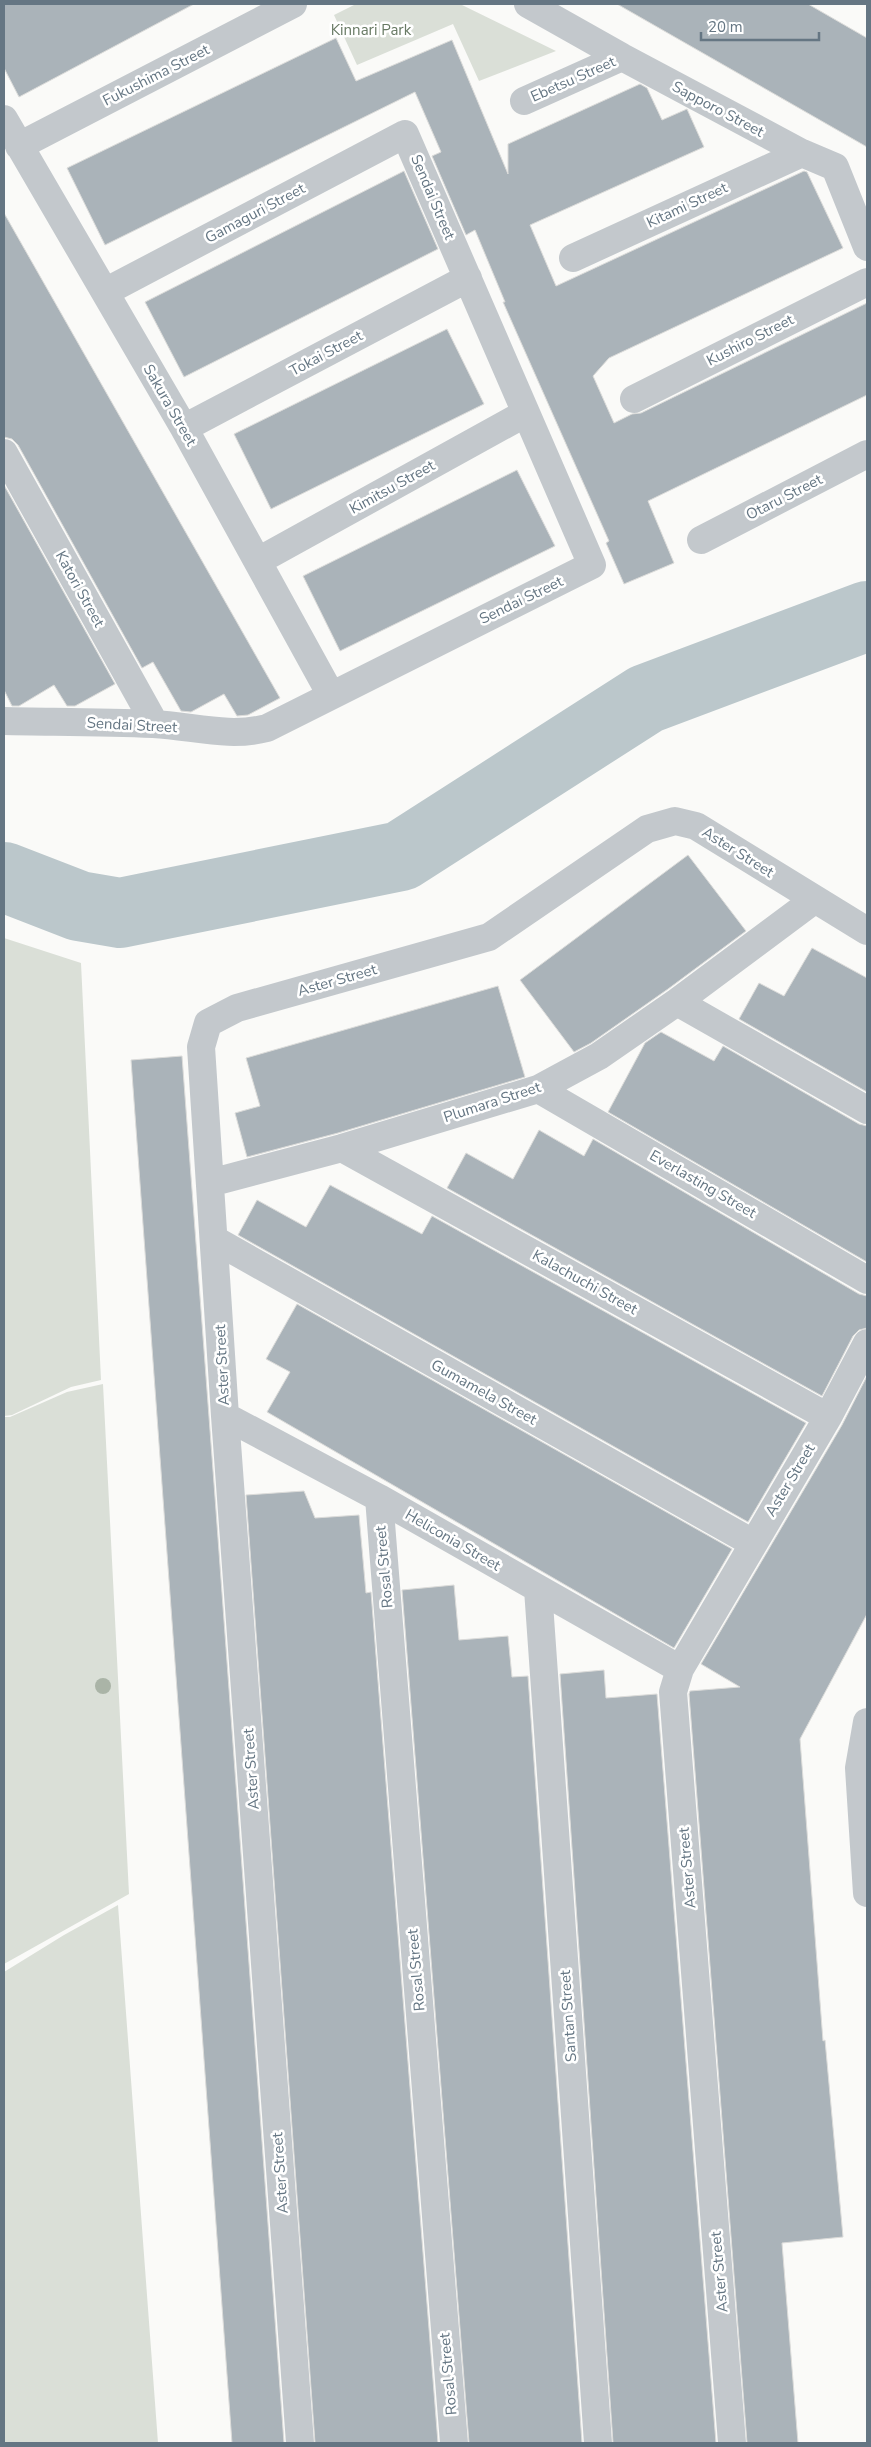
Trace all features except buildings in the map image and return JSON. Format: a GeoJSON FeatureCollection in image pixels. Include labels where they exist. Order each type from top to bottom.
{"type":"FeatureCollection","features":[{"type":"Feature","properties":{"kind":"street","name":"Fukushima Street"},"geometry":{"type":"LineString","coordinates":[[19,146],[293,4]]}},
{"type":"Feature","properties":{"kind":"street","name":"Sapporo Street"},"geometry":{"type":"LineString","coordinates":[[528,4],[622,57],[802,153],[835,167],[867,247]]}},
{"type":"Feature","properties":{"kind":"street","name":"Ebetsu Street"},"geometry":{"type":"LineString","coordinates":[[524,101],[622,57]]}},
{"type":"Feature","properties":{"kind":"street","name":"Sakura Street"},"geometry":{"type":"LineString","coordinates":[[4,120],[184,428],[331,694]]}},
{"type":"Feature","properties":{"kind":"street","name":"Sendai Street"},"geometry":{"type":"LineString","coordinates":[[4,721],[156,724],[247,733],[267,728],[331,694],[592,565],[406,134]]}},
{"type":"Feature","properties":{"kind":"street","name":"Gamaguri Street"},"geometry":{"type":"LineString","coordinates":[[105,292],[406,134]]}},
{"type":"Feature","properties":{"kind":"street","name":"Kitami Street"},"geometry":{"type":"LineString","coordinates":[[573,258],[802,153]]}},
{"type":"Feature","properties":{"kind":"street","name":"Tokai Street"},"geometry":{"type":"LineString","coordinates":[[184,428],[468,278]]}},
{"type":"Feature","properties":{"kind":"street","name":"Kushiro Street"},"geometry":{"type":"LineString","coordinates":[[634,399],[867,282]]}},
{"type":"Feature","properties":{"kind":"street","name":"Kimitsu Street"},"geometry":{"type":"LineString","coordinates":[[258,562],[526,413]]}},
{"type":"Feature","properties":{"kind":"street","name":"Katori Street"},"geometry":{"type":"LineString","coordinates":[[4,453],[156,724]]}},
{"type":"Feature","properties":{"kind":"street","name":"Otaru Street"},"geometry":{"type":"LineString","coordinates":[[702,540],[867,454]]}},
{"type":"Feature","properties":{"kind":"street","name":"Aster Street"},"geometry":{"type":"LineString","coordinates":[[300,2443],[225,1416],[201,1047],[208,1023],[237,1008],[489,936],[647,829],[675,821],[696,826],[867,931]]}},
{"type":"Feature","properties":{"kind":"street","name":"Plumara Street"},"geometry":{"type":"LineString","coordinates":[[210,1183],[342,1148],[538,1089],[599,1056],[677,1002],[814,900]]}},
{"type":"Feature","properties":{"kind":"street"},"geometry":{"type":"LineString","coordinates":[[677,1002],[867,1110]]}},
{"type":"Feature","properties":{"kind":"street","name":"Everlasting Street"},"geometry":{"type":"LineString","coordinates":[[538,1089],[867,1280]]}},
{"type":"Feature","properties":{"kind":"street","name":"Kalachuchi Street"},"geometry":{"type":"LineString","coordinates":[[342,1148],[828,1417]]}},
{"type":"Feature","properties":{"kind":"street","name":"Gumamela Street"},"geometry":{"type":"LineString","coordinates":[[214,1240],[753,1543]]}},
{"type":"Feature","properties":{"kind":"street","name":"Aster Street"},"geometry":{"type":"LineString","coordinates":[[732,2443],[673,1692],[680,1669],[828,1417],[867,1343]]}},
{"type":"Feature","properties":{"kind":"street","name":"Heliconia Street"},"geometry":{"type":"LineString","coordinates":[[225,1416],[379,1498],[680,1669]]}},
{"type":"Feature","properties":{"kind":"street","name":"Rosal Street"},"geometry":{"type":"LineString","coordinates":[[379,1498],[454,2443]]}},
{"type":"Feature","properties":{"kind":"street","name":"Santan Street"},"geometry":{"type":"LineString","coordinates":[[538,1589],[598,2443]]}},
{"type":"Feature","properties":{"kind":"street"},"geometry":{"type":"LineString","coordinates":[[867,1722],[859,1768],[867,1893]]}},
{"type":"Feature","properties":{"kind":"green space","name":"Kinnari Park"},"geometry":{"type":"Polygon","coordinates":[[[356,4],[460,4],[556,51],[479,81],[453,24],[357,65],[334,15],[356,4]]]}},
{"type":"Feature","properties":{"kind":"green space"},"geometry":{"type":"Polygon","coordinates":[[[4,938],[81,963],[101,1380],[71,1387],[12,1415],[4,1416],[4,938]]]}},
{"type":"Feature","properties":{"kind":"green space"},"geometry":{"type":"Polygon","coordinates":[[[103,1384],[129,1894],[4,1964],[4,1417],[10,1417],[67,1392],[103,1384]]]}},
{"type":"Feature","properties":{"kind":"green space"},"geometry":{"type":"Polygon","coordinates":[[[118,1905],[158,2443],[4,2443],[4,1972],[118,1905]]]}},
{"type":"Feature","properties":{"kind":"waterway"},"geometry":{"type":"LineString","coordinates":[[4,877],[79,906],[120,913],[401,856],[646,699],[867,616]]}}]}
